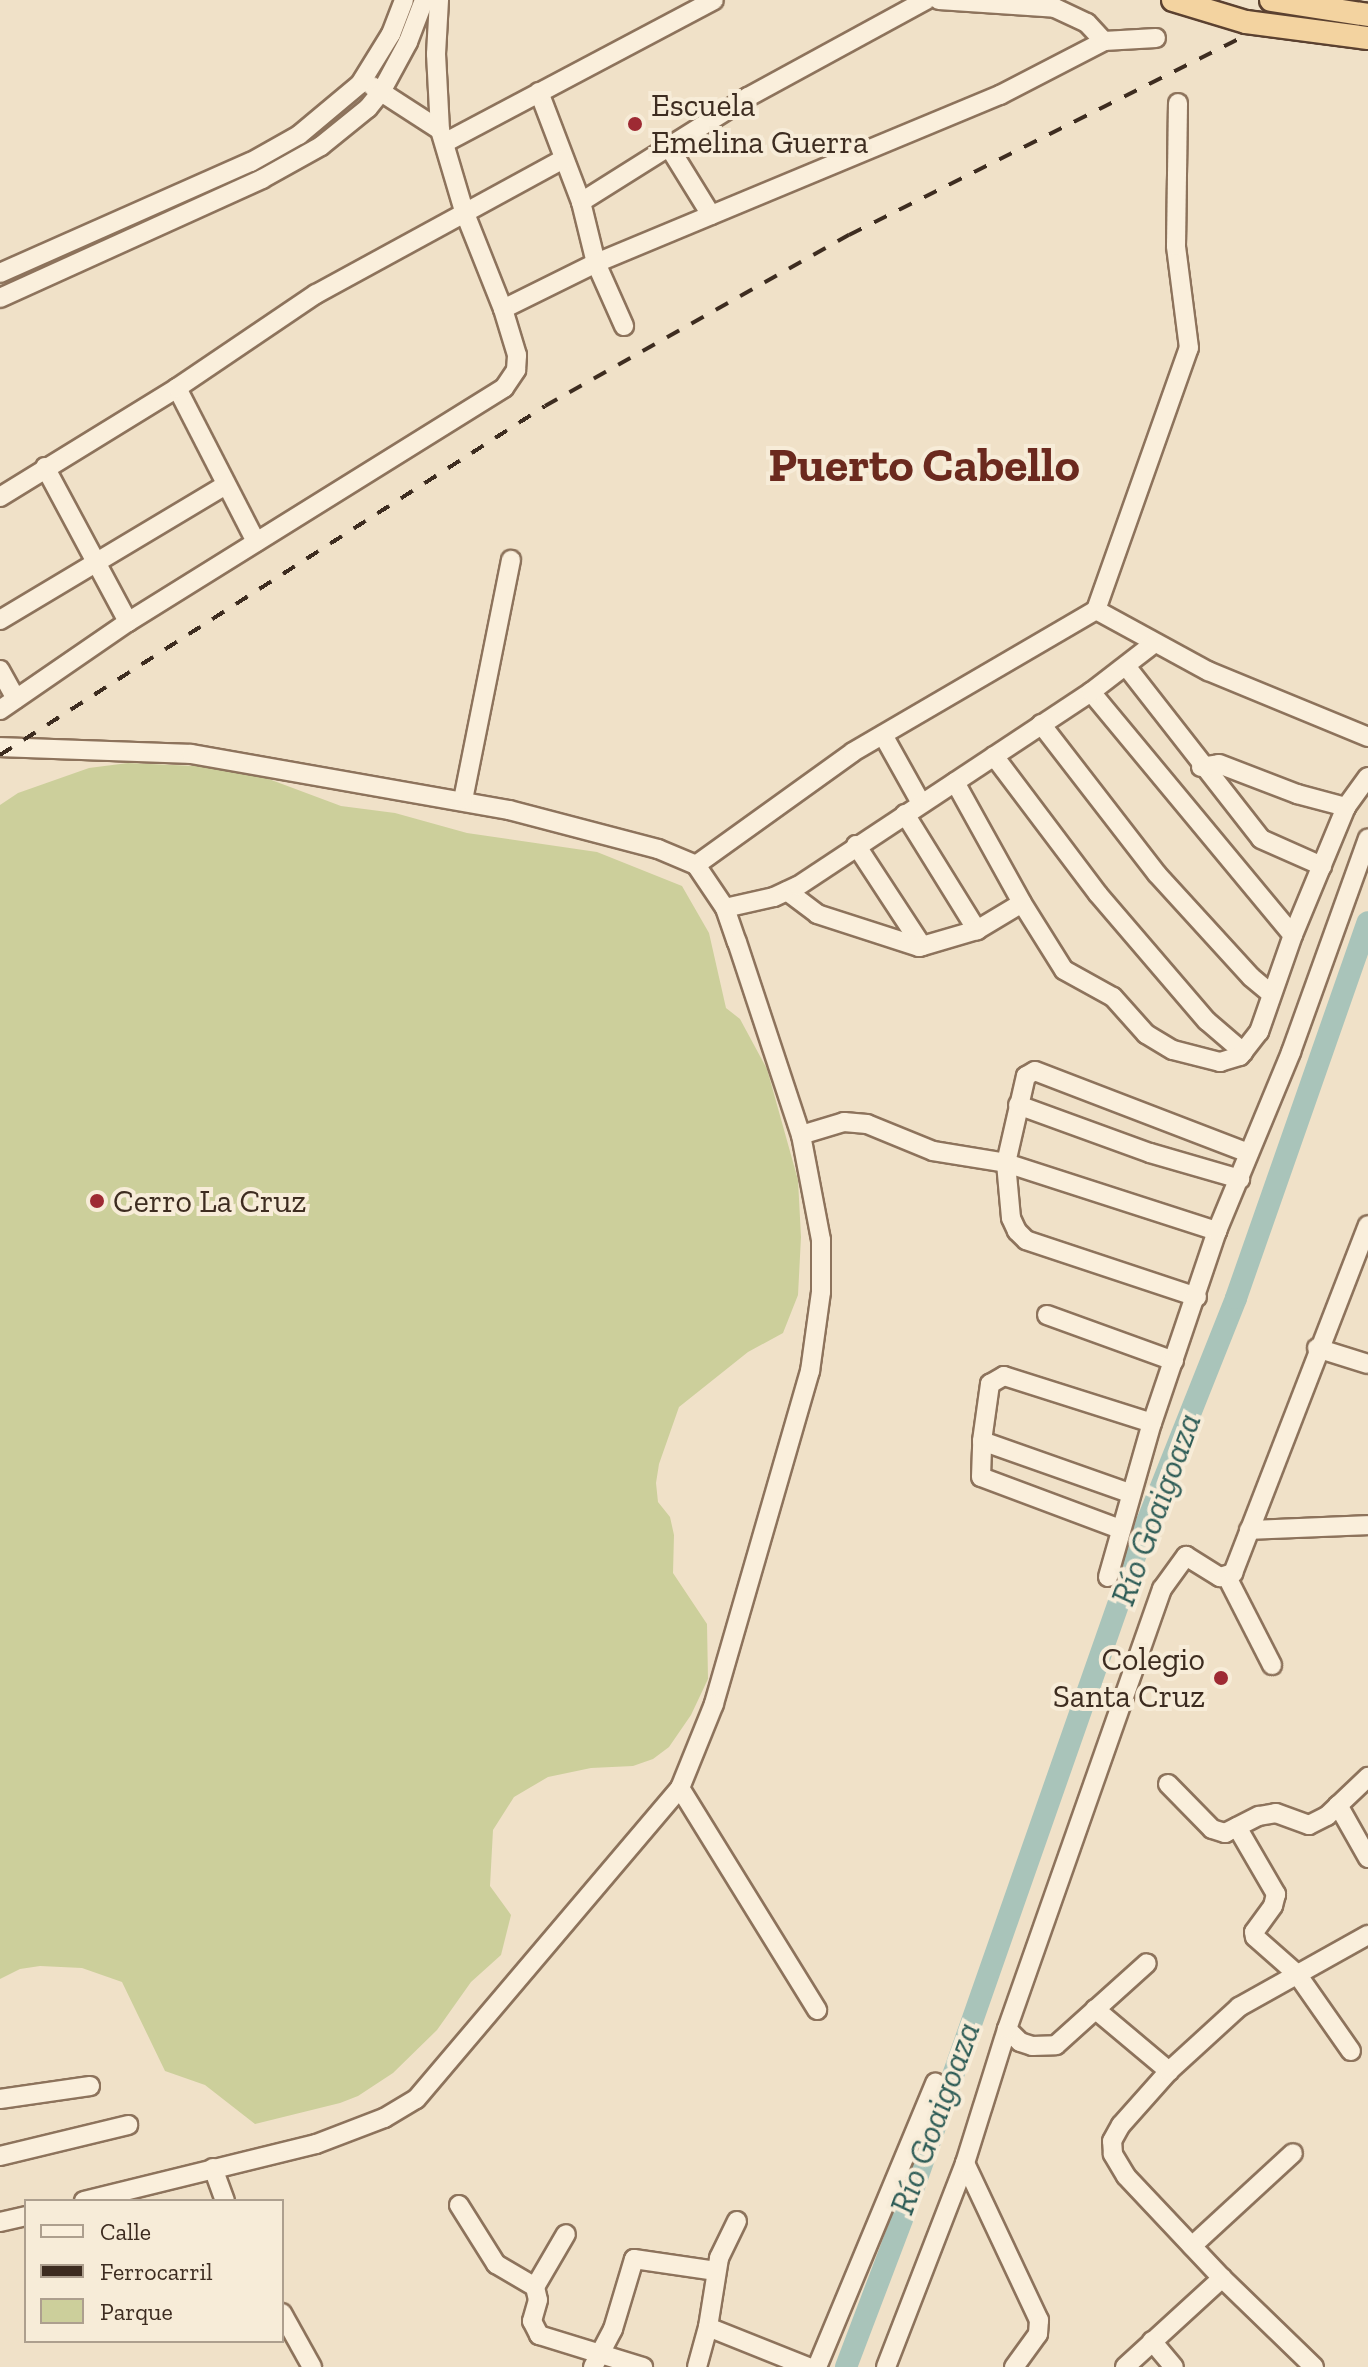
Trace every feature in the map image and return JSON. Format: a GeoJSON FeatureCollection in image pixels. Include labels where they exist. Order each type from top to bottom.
{"type":"FeatureCollection","features":[{"type":"Feature","properties":{"kind":"main road"},"geometry":{"type":"LineString","coordinates":[[1173,0],[1246,22],[1368,38]]}},
{"type":"Feature","properties":{"kind":"main road"},"geometry":{"type":"LineString","coordinates":[[1271,0],[1368,15]]}},
{"type":"Feature","properties":{"kind":"street"},"geometry":{"type":"LineString","coordinates":[[404,0],[391,34],[363,79],[299,135],[251,162],[0,272],[7,295],[262,179],[321,146],[368,108],[381,92],[408,42],[424,0]]}},
{"type":"Feature","properties":{"kind":"street"},"geometry":{"type":"LineString","coordinates":[[0,710],[128,622],[504,388],[516,370],[517,355],[503,309],[464,211],[443,136],[436,54],[439,0]]}},
{"type":"Feature","properties":{"kind":"street"},"geometry":{"type":"LineString","coordinates":[[443,136],[539,92],[714,0]]}},
{"type":"Feature","properties":{"kind":"street"},"geometry":{"type":"LineString","coordinates":[[581,202],[748,97],[926,0]]}},
{"type":"Feature","properties":{"kind":"street"},"geometry":{"type":"LineString","coordinates":[[939,0],[1055,8],[1087,23],[1104,41]]}},
{"type":"Feature","properties":{"kind":"street"},"geometry":{"type":"LineString","coordinates":[[503,309],[596,263],[1000,95],[1104,41],[1156,38]]}},
{"type":"Feature","properties":{"kind":"street"},"geometry":{"type":"LineString","coordinates":[[363,79],[443,136]]}},
{"type":"Feature","properties":{"kind":"street"},"geometry":{"type":"LineString","coordinates":[[539,92],[581,202],[596,263],[624,326]]}},
{"type":"Feature","properties":{"kind":"street"},"geometry":{"type":"LineString","coordinates":[[696,865],[853,752],[1096,610],[1189,348],[1176,246],[1178,103]]}},
{"type":"Feature","properties":{"kind":"street"},"geometry":{"type":"LineString","coordinates":[[669,147],[711,215]]}},
{"type":"Feature","properties":{"kind":"street"},"geometry":{"type":"LineString","coordinates":[[0,497],[177,388],[316,294],[564,159]]}},
{"type":"Feature","properties":{"kind":"street"},"geometry":{"type":"LineString","coordinates":[[141,209],[152,231]]}},
{"type":"Feature","properties":{"kind":"street"},"geometry":{"type":"LineString","coordinates":[[177,388],[256,542]]}},
{"type":"Feature","properties":{"kind":"street"},"geometry":{"type":"LineString","coordinates":[[45,467],[128,622]]}},
{"type":"Feature","properties":{"kind":"street"},"geometry":{"type":"LineString","coordinates":[[0,620],[226,485]]}},
{"type":"Feature","properties":{"kind":"street"},"geometry":{"type":"LineString","coordinates":[[463,800],[511,560]]}},
{"type":"Feature","properties":{"kind":"street"},"geometry":{"type":"LineString","coordinates":[[1096,610],[1153,644],[1208,671],[1368,737]]}},
{"type":"Feature","properties":{"kind":"street"},"geometry":{"type":"LineString","coordinates":[[725,908],[787,891],[1091,692],[1153,644]]}},
{"type":"Feature","properties":{"kind":"street"},"geometry":{"type":"LineString","coordinates":[[1126,666],[1201,767],[1261,839],[1322,866]]}},
{"type":"Feature","properties":{"kind":"street"},"geometry":{"type":"LineString","coordinates":[[0,670],[16,699]]}},
{"type":"Feature","properties":{"kind":"street"},"geometry":{"type":"LineString","coordinates":[[1091,692],[1293,935]]}},
{"type":"Feature","properties":{"kind":"street"},"geometry":{"type":"LineString","coordinates":[[1041,724],[1157,874],[1251,977],[1271,994]]}},
{"type":"Feature","properties":{"kind":"street"},"geometry":{"type":"LineString","coordinates":[[883,735],[913,809],[977,930]]}},
{"type":"Feature","properties":{"kind":"street"},"geometry":{"type":"LineString","coordinates":[[0,747],[191,754],[401,793],[463,800],[643,845],[696,865],[725,908],[801,1135],[821,1240],[821,1292],[810,1371],[714,1704],[680,1788],[416,2099],[384,2118],[316,2144],[92,2199]]}},
{"type":"Feature","properties":{"kind":"street"},"geometry":{"type":"LineString","coordinates":[[994,756],[1098,894],[1207,1021],[1243,1052]]}},
{"type":"Feature","properties":{"kind":"street"},"geometry":{"type":"LineString","coordinates":[[1201,767],[1219,764],[1297,794],[1346,807]]}},
{"type":"Feature","properties":{"kind":"street"},"geometry":{"type":"LineString","coordinates":[[955,782],[1022,903],[1064,970],[1113,997],[1146,1034],[1198,1059],[1226,1062],[1243,1052],[1259,1032],[1293,935],[1346,807],[1366,786]]}},
{"type":"Feature","properties":{"kind":"street"},"geometry":{"type":"LineString","coordinates":[[1108,1577],[1152,1423],[1217,1231],[1291,1052],[1368,838]]}},
{"type":"Feature","properties":{"kind":"street"},"geometry":{"type":"LineString","coordinates":[[856,845],[922,946]]}},
{"type":"Feature","properties":{"kind":"street"},"geometry":{"type":"LineString","coordinates":[[787,891],[817,914],[922,946],[977,930],[1022,903]]}},
{"type":"Feature","properties":{"kind":"street"},"geometry":{"type":"LineString","coordinates":[[1197,1297],[1026,1240],[1011,1218],[1006,1163],[1026,1076],[1035,1071],[1249,1153]]}},
{"type":"Feature","properties":{"kind":"street"},"geometry":{"type":"LineString","coordinates":[[1018,1105],[1150,1153],[1240,1179]]}},
{"type":"Feature","properties":{"kind":"street"},"geometry":{"type":"LineString","coordinates":[[801,1135],[844,1122],[867,1124],[933,1151],[1006,1163],[1217,1231]]}},
{"type":"Feature","properties":{"kind":"street"},"geometry":{"type":"LineString","coordinates":[[886,2367],[965,2163],[1007,2029],[1162,1589],[1186,1556],[1220,1577],[1233,1573],[1317,1348],[1360,1268],[1368,1225]]}},
{"type":"Feature","properties":{"kind":"street"},"geometry":{"type":"LineString","coordinates":[[1047,1315],[1174,1361]]}},
{"type":"Feature","properties":{"kind":"street"},"geometry":{"type":"LineString","coordinates":[[1317,1348],[1368,1364]]}},
{"type":"Feature","properties":{"kind":"street"},"geometry":{"type":"LineString","coordinates":[[1120,1529],[985,1481],[980,1471],[990,1384],[1004,1376],[1152,1423]]}},
{"type":"Feature","properties":{"kind":"street"},"geometry":{"type":"LineString","coordinates":[[982,1441],[1130,1493]]}},
{"type":"Feature","properties":{"kind":"street"},"geometry":{"type":"LineString","coordinates":[[1249,1530],[1367,1521]]}},
{"type":"Feature","properties":{"kind":"street"},"geometry":{"type":"LineString","coordinates":[[1227,1577],[1272,1665]]}},
{"type":"Feature","properties":{"kind":"street"},"geometry":{"type":"LineString","coordinates":[[1168,1784],[1212,1829],[1225,1833],[1276,1813],[1309,1825],[1338,1805],[1368,1777]]}},
{"type":"Feature","properties":{"kind":"street"},"geometry":{"type":"LineString","coordinates":[[680,1788],[817,2010]]}},
{"type":"Feature","properties":{"kind":"street"},"geometry":{"type":"LineString","coordinates":[[1338,1805],[1368,1858]]}},
{"type":"Feature","properties":{"kind":"street"},"geometry":{"type":"LineString","coordinates":[[1237,1827],[1276,1894],[1273,1906],[1254,1932],[1255,1937],[1297,1974],[1351,2051]]}},
{"type":"Feature","properties":{"kind":"street"},"geometry":{"type":"LineString","coordinates":[[1314,2367],[1222,2278],[1126,2176],[1113,2154],[1114,2134],[1169,2071],[1239,2007],[1368,1935]]}},
{"type":"Feature","properties":{"kind":"street"},"geometry":{"type":"LineString","coordinates":[[1007,2029],[1020,2042],[1032,2046],[1056,2045],[1147,1963]]}},
{"type":"Feature","properties":{"kind":"street"},"geometry":{"type":"LineString","coordinates":[[1095,2009],[1169,2071]]}},
{"type":"Feature","properties":{"kind":"street"},"geometry":{"type":"LineString","coordinates":[[817,2367],[935,2083]]}},
{"type":"Feature","properties":{"kind":"street"},"geometry":{"type":"LineString","coordinates":[[0,2099],[90,2086]]}},
{"type":"Feature","properties":{"kind":"street"},"geometry":{"type":"LineString","coordinates":[[0,2156],[128,2125]]}},
{"type":"Feature","properties":{"kind":"street"},"geometry":{"type":"LineString","coordinates":[[1192,2246],[1293,2153]]}},
{"type":"Feature","properties":{"kind":"street"},"geometry":{"type":"LineString","coordinates":[[965,2163],[1039,2320],[1038,2334],[1014,2367]]}},
{"type":"Feature","properties":{"kind":"street"},"geometry":{"type":"LineString","coordinates":[[213,2168],[224,2199]]}},
{"type":"Feature","properties":{"kind":"street"},"geometry":{"type":"LineString","coordinates":[[459,2205],[496,2264],[535,2287]]}},
{"type":"Feature","properties":{"kind":"street"},"geometry":{"type":"LineString","coordinates":[[1,2218],[24,2216]]}},
{"type":"Feature","properties":{"kind":"street"},"geometry":{"type":"LineString","coordinates":[[697,2367],[708,2327],[716,2271],[737,2221]]}},
{"type":"Feature","properties":{"kind":"street"},"geometry":{"type":"LineString","coordinates":[[566,2234],[535,2287],[538,2300],[532,2321],[539,2335],[597,2360],[643,2367]]}},
{"type":"Feature","properties":{"kind":"street"},"geometry":{"type":"LineString","coordinates":[[597,2360],[613,2329],[634,2259],[716,2271]]}},
{"type":"Feature","properties":{"kind":"street"},"geometry":{"type":"LineString","coordinates":[[1125,2367],[1222,2278]]}},
{"type":"Feature","properties":{"kind":"street"},"geometry":{"type":"LineString","coordinates":[[284,2317],[312,2367]]}},
{"type":"Feature","properties":{"kind":"street"},"geometry":{"type":"LineString","coordinates":[[708,2327],[808,2367]]}},
{"type":"Feature","properties":{"kind":"street"},"geometry":{"type":"LineString","coordinates":[[1152,2341],[1174,2367]]}},
{"type":"Feature","properties":{"kind":"green space"},"geometry":{"type":"Polygon","coordinates":[[[128,763],[239,768],[341,806],[395,813],[467,833],[597,852],[682,886],[709,933],[726,1008],[740,1019],[767,1069],[798,1180],[801,1237],[798,1295],[783,1333],[748,1352],[679,1407],[659,1464],[656,1483],[658,1502],[670,1517],[674,1535],[673,1573],[707,1624],[708,1679],[691,1715],[669,1747],[653,1759],[633,1766],[591,1768],[548,1777],[514,1797],[493,1830],[490,1886],[511,1915],[501,1955],[471,1982],[437,2030],[393,2073],[358,2096],[340,2103],[255,2124],[205,2085],[165,2071],[122,1982],[82,1968],[40,1966],[20,1969],[0,1979],[0,805],[18,793],[89,768],[128,763]]]}},
{"type":"Feature","properties":{"kind":"waterway","name":"Río Goaigoaza"},"geometry":{"type":"LineString","coordinates":[[846,2367],[909,2201],[1147,1522],[1236,1298],[1368,922]]}},
{"type":"Feature","properties":{"kind":"railway"},"geometry":{"type":"LineString","coordinates":[[0,755],[545,406],[849,235],[1316,0]]}},
{"type":"Feature","properties":{"kind":"place","name":"Escuela Emelina Guerra"},"geometry":{"type":"Point","coordinates":[635,124]}},
{"type":"Feature","properties":{"kind":"place","name":"Cerro La Cruz"},"geometry":{"type":"Point","coordinates":[97,1201]}},
{"type":"Feature","properties":{"kind":"place","name":"Colegio Santa Cruz"},"geometry":{"type":"Point","coordinates":[1221,1678]}},
{"type":"Feature","properties":{"kind":"district","name":"Puerto Cabello"},"geometry":{"type":"Point","coordinates":[924,465]}}]}
